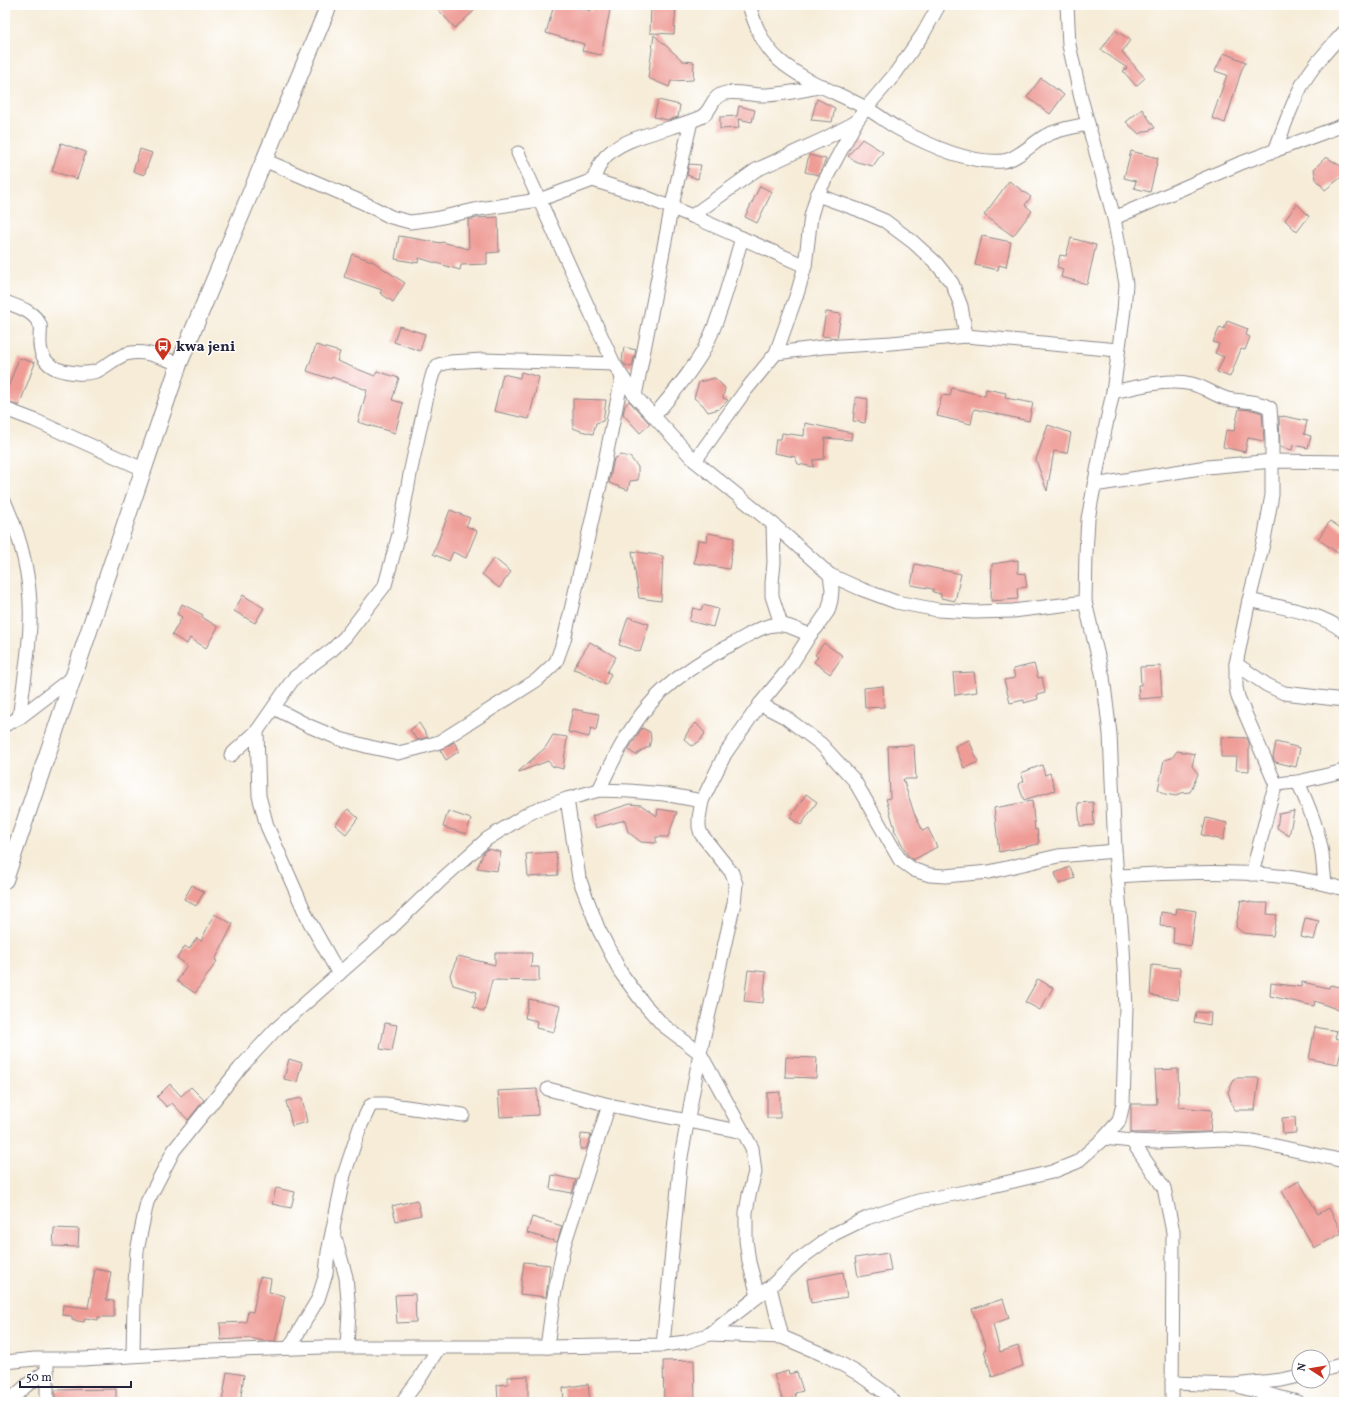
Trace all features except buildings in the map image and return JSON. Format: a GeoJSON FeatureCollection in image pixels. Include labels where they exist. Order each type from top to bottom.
{"type":"FeatureCollection","features":[{"type":"Feature","properties":{"kind":"street"},"geometry":{"type":"LineString","coordinates":[[5,880],[179,364],[329,5]]}},
{"type":"Feature","properties":{"kind":"street"},"geometry":{"type":"LineString","coordinates":[[749,5],[757,29],[778,59],[797,73],[866,108],[896,128],[931,144],[965,156],[994,162],[1006,161],[1044,137],[1060,130],[1088,124]]}},
{"type":"Feature","properties":{"kind":"street"},"geometry":{"type":"LineString","coordinates":[[695,461],[745,391],[776,353],[798,291],[805,266],[811,216],[817,195],[856,122],[899,68],[923,34],[939,5]]}},
{"type":"Feature","properties":{"kind":"street"},"geometry":{"type":"LineString","coordinates":[[5,1362],[47,1365],[84,1359],[133,1355],[347,1346],[547,1348],[662,1345],[686,1342],[710,1334],[770,1287],[800,1259],[834,1234],[867,1218],[918,1201],[975,1190],[1052,1172],[1077,1162],[1104,1138],[1119,1121],[1124,1104],[1126,1008],[1123,947],[1116,876],[1110,734],[1103,677],[1085,602],[1088,520],[1113,392],[1126,284],[1114,218],[1088,124],[1069,44],[1067,5]]}},
{"type":"Feature","properties":{"kind":"street"},"geometry":{"type":"LineString","coordinates":[[1275,150],[1292,106],[1303,84],[1316,64],[1344,32]]}},
{"type":"Feature","properties":{"kind":"street"},"geometry":{"type":"LineString","coordinates":[[593,180],[602,161],[616,148],[658,131],[705,115],[718,96],[727,93],[764,95],[823,86]]}},
{"type":"Feature","properties":{"kind":"street"},"geometry":{"type":"LineString","coordinates":[[635,396],[672,208],[691,121]]}},
{"type":"Feature","properties":{"kind":"street"},"geometry":{"type":"LineString","coordinates":[[692,216],[756,170],[824,139],[856,122]]}},
{"type":"Feature","properties":{"kind":"street"},"geometry":{"type":"LineString","coordinates":[[1114,218],[1241,163],[1344,125]]}},
{"type":"Feature","properties":{"kind":"street"},"geometry":{"type":"LineString","coordinates":[[518,153],[614,364],[635,396],[695,461],[773,524],[830,575],[860,589],[896,602],[938,610],[974,612],[1013,611],[1085,602]]}},
{"type":"Feature","properties":{"kind":"street"},"geometry":{"type":"LineString","coordinates":[[264,160],[364,202],[391,217],[410,222],[434,219],[479,209],[539,200],[593,180],[640,194],[805,266]]}},
{"type":"Feature","properties":{"kind":"street"},"geometry":{"type":"LineString","coordinates":[[817,195],[885,221],[913,242],[936,263],[952,283],[961,306],[966,336]]}},
{"type":"Feature","properties":{"kind":"street"},"geometry":{"type":"LineString","coordinates":[[654,416],[685,379],[702,352],[718,317],[742,238]]}},
{"type":"Feature","properties":{"kind":"street"},"geometry":{"type":"LineString","coordinates":[[5,302],[28,312],[36,318],[41,327],[40,350],[43,358],[50,365],[58,369],[86,373],[96,371],[126,354],[138,353],[152,354],[179,364]]}},
{"type":"Feature","properties":{"kind":"street"},"geometry":{"type":"LineString","coordinates":[[776,353],[966,336],[1118,350]]}},
{"type":"Feature","properties":{"kind":"street"},"geometry":{"type":"LineString","coordinates":[[231,755],[257,731],[294,678],[332,649],[345,637],[385,585],[399,534],[411,469],[429,388],[433,373],[438,365],[450,362],[483,360],[614,364]]}},
{"type":"Feature","properties":{"kind":"street"},"geometry":{"type":"LineString","coordinates":[[274,708],[309,726],[340,739],[370,748],[398,753],[439,742],[537,680],[556,662],[564,640],[599,489],[622,378]]}},
{"type":"Feature","properties":{"kind":"street"},"geometry":{"type":"LineString","coordinates":[[1113,392],[1160,383],[1178,382],[1206,388],[1221,397],[1263,404],[1270,408],[1273,461],[1272,495],[1264,540],[1249,600],[1236,664],[1236,687],[1238,697],[1276,785],[1272,795],[1252,874]]}},
{"type":"Feature","properties":{"kind":"street"},"geometry":{"type":"LineString","coordinates":[[5,409],[34,420],[143,469]]}},
{"type":"Feature","properties":{"kind":"street"},"geometry":{"type":"LineString","coordinates":[[1094,485],[1207,467],[1273,461],[1344,462]]}},
{"type":"Feature","properties":{"kind":"street"},"geometry":{"type":"LineString","coordinates":[[5,503],[19,538],[26,569],[30,599],[30,624],[19,718]]}},
{"type":"Feature","properties":{"kind":"street"},"geometry":{"type":"LineString","coordinates":[[773,524],[774,563],[772,596],[781,624]]}},
{"type":"Feature","properties":{"kind":"street"},"geometry":{"type":"LineString","coordinates":[[662,1345],[681,1157],[700,1053],[734,903],[736,884],[732,873],[701,834],[699,818],[702,801],[725,754],[760,704],[787,671],[810,635],[828,611],[832,589],[830,575]]}},
{"type":"Feature","properties":{"kind":"street"},"geometry":{"type":"LineString","coordinates":[[1249,600],[1322,618],[1338,626],[1344,632]]}},
{"type":"Feature","properties":{"kind":"street"},"geometry":{"type":"LineString","coordinates":[[599,790],[627,735],[649,704],[668,686],[689,670],[723,648],[766,627],[781,624],[810,635]]}},
{"type":"Feature","properties":{"kind":"street"},"geometry":{"type":"LineString","coordinates":[[1236,664],[1267,685],[1284,693],[1344,700]]}},
{"type":"Feature","properties":{"kind":"street"},"geometry":{"type":"LineString","coordinates":[[5,725],[19,718],[74,676]]}},
{"type":"Feature","properties":{"kind":"street"},"geometry":{"type":"LineString","coordinates":[[760,704],[785,717],[821,744],[854,780],[900,860],[914,870],[930,875],[945,876],[989,872],[1058,856],[1115,851]]}},
{"type":"Feature","properties":{"kind":"street"},"geometry":{"type":"LineString","coordinates":[[257,731],[259,796],[267,826],[308,919],[339,974]]}},
{"type":"Feature","properties":{"kind":"street"},"geometry":{"type":"LineString","coordinates":[[1276,785],[1298,782],[1344,771]]}},
{"type":"Feature","properties":{"kind":"street"},"geometry":{"type":"LineString","coordinates":[[1298,782],[1309,807],[1322,852],[1325,884]]}},
{"type":"Feature","properties":{"kind":"street"},"geometry":{"type":"LineString","coordinates":[[133,1355],[137,1251],[147,1202],[174,1150],[240,1068],[275,1030],[391,928],[487,839],[532,812],[567,799],[599,790],[664,794],[702,801]]}},
{"type":"Feature","properties":{"kind":"street"},"geometry":{"type":"LineString","coordinates":[[567,799],[579,878],[601,935],[621,973],[644,1004],[663,1025],[700,1053],[752,1148],[755,1172],[746,1212],[746,1240],[749,1262],[758,1296]]}},
{"type":"Feature","properties":{"kind":"street"},"geometry":{"type":"LineString","coordinates":[[1116,876],[1184,873],[1252,874],[1278,876],[1325,884],[1344,889]]}},
{"type":"Feature","properties":{"kind":"street"},"geometry":{"type":"LineString","coordinates":[[548,1089],[609,1105],[743,1132]]}},
{"type":"Feature","properties":{"kind":"street"},"geometry":{"type":"LineString","coordinates":[[289,1348],[318,1299],[326,1274],[328,1252],[344,1175],[360,1127],[370,1106],[374,1104],[385,1104],[463,1115]]}},
{"type":"Feature","properties":{"kind":"street"},"geometry":{"type":"LineString","coordinates":[[547,1348],[554,1296],[564,1245],[609,1105]]}},
{"type":"Feature","properties":{"kind":"street"},"geometry":{"type":"LineString","coordinates":[[1104,1138],[1157,1142],[1224,1139],[1253,1141],[1344,1161]]}},
{"type":"Feature","properties":{"kind":"street"},"geometry":{"type":"LineString","coordinates":[[1132,1141],[1164,1188],[1173,1232],[1172,1402]]}},
{"type":"Feature","properties":{"kind":"street"},"geometry":{"type":"LineString","coordinates":[[333,1229],[346,1277],[349,1312],[347,1346]]}},
{"type":"Feature","properties":{"kind":"street"},"geometry":{"type":"LineString","coordinates":[[770,1287],[782,1337]]}},
{"type":"Feature","properties":{"kind":"street"},"geometry":{"type":"LineString","coordinates":[[710,1334],[782,1337],[829,1357],[857,1373],[888,1395],[894,1402]]}},
{"type":"Feature","properties":{"kind":"street"},"geometry":{"type":"LineString","coordinates":[[402,1402],[420,1378],[439,1347]]}},
{"type":"Feature","properties":{"kind":"street"},"geometry":{"type":"LineString","coordinates":[[1331,1368],[1344,1364]]}},
{"type":"Feature","properties":{"kind":"street"},"geometry":{"type":"LineString","coordinates":[[8,1402],[47,1365]]}},
{"type":"Feature","properties":{"kind":"street"},"geometry":{"type":"LineString","coordinates":[[47,1365],[47,1402]]}},
{"type":"Feature","properties":{"kind":"street"},"geometry":{"type":"LineString","coordinates":[[1172,1383],[1234,1385],[1291,1378]]}},
{"type":"Feature","properties":{"kind":"street"},"geometry":{"type":"LineString","coordinates":[[1234,1385],[1298,1402]]}},
{"type":"Feature","properties":{"kind":"place","name":"kwa jeni"},"geometry":{"type":"Point","coordinates":[163,361]}}]}
